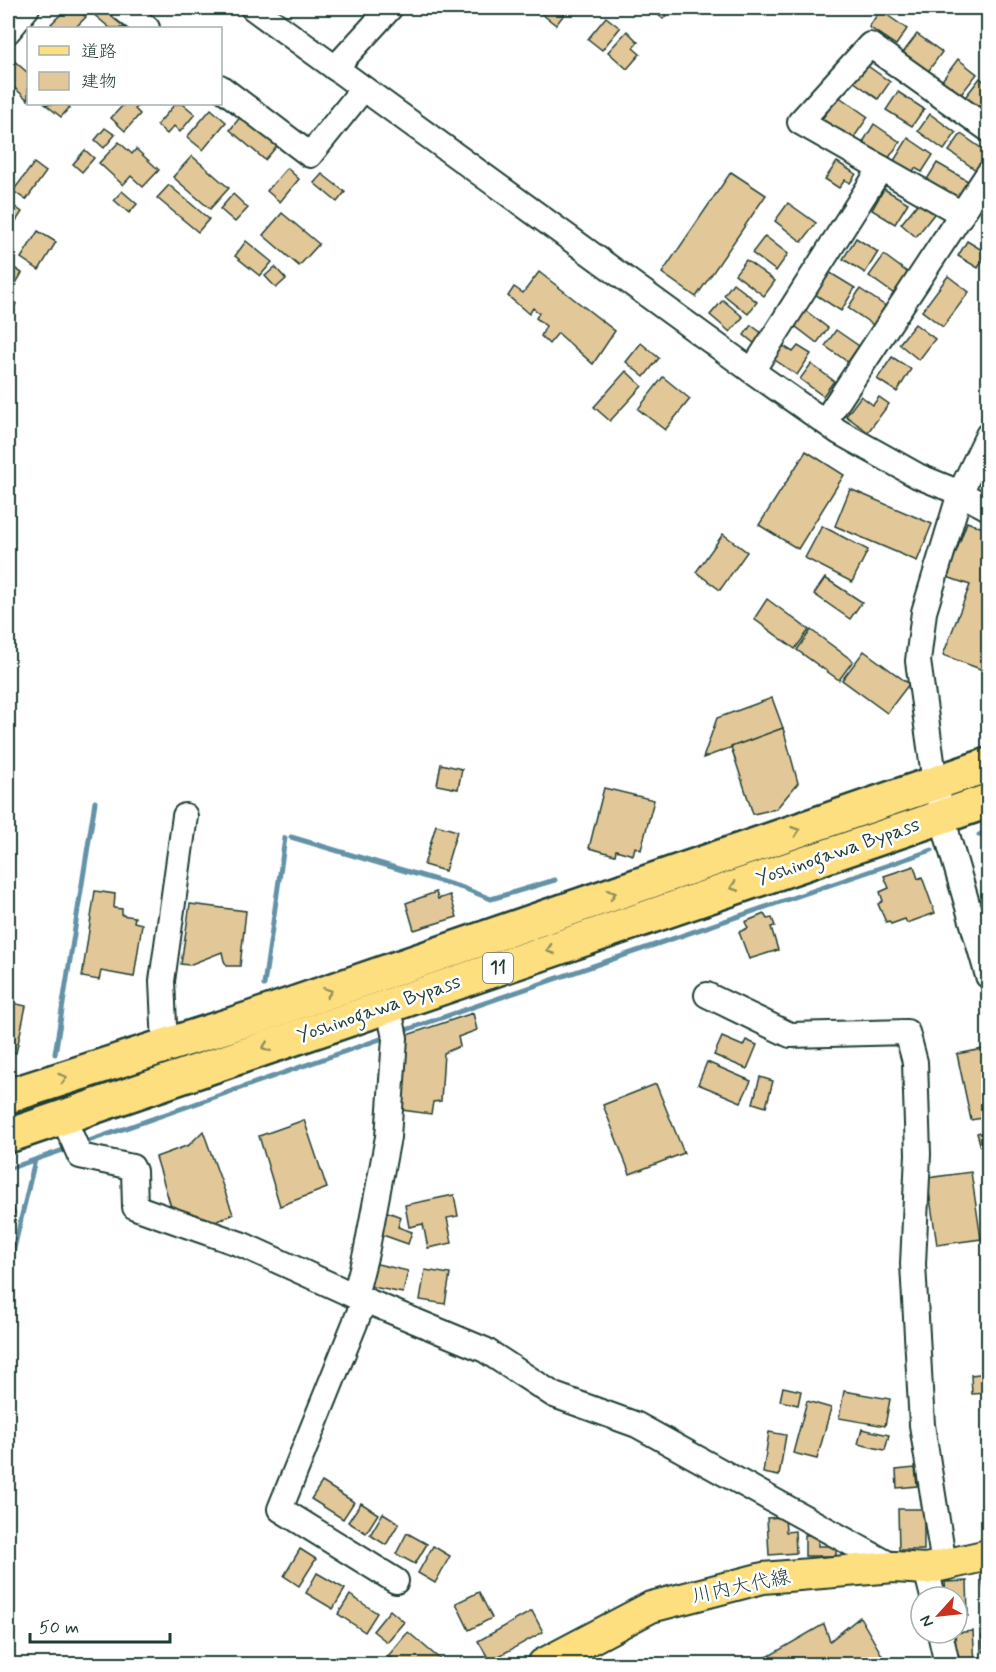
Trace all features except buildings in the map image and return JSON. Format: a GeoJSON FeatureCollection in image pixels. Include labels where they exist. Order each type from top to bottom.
{"type":"FeatureCollection","features":[{"type":"Feature","properties":{"kind":"highway","name":"Yoshinogawa Bypass"},"geometry":{"type":"LineString","coordinates":[[8,1096],[263,1014],[988,765]]}},
{"type":"Feature","properties":{"kind":"highway","name":"Yoshinogawa Bypass"},"geometry":{"type":"LineString","coordinates":[[8,1136],[72,1137],[393,1024],[988,801]]}},
{"type":"Feature","properties":{"kind":"main road","name":"川内大代線"},"geometry":{"type":"LineString","coordinates":[[548,1664],[651,1607],[763,1578],[894,1567],[934,1577],[988,1555]]}},
{"type":"Feature","properties":{"kind":"street"},"geometry":{"type":"LineString","coordinates":[[8,31],[27,8]]}},
{"type":"Feature","properties":{"kind":"street"},"geometry":{"type":"LineString","coordinates":[[122,8],[146,27]]}},
{"type":"Feature","properties":{"kind":"street"},"geometry":{"type":"LineString","coordinates":[[254,8],[839,432],[918,476],[960,493],[988,508]]}},
{"type":"Feature","properties":{"kind":"street"},"geometry":{"type":"LineString","coordinates":[[335,68],[390,8]]}},
{"type":"Feature","properties":{"kind":"street"},"geometry":{"type":"LineString","coordinates":[[962,213],[800,122],[870,45],[988,129]]}},
{"type":"Feature","properties":{"kind":"street"},"geometry":{"type":"LineString","coordinates":[[222,89],[310,155],[363,89]]}},
{"type":"Feature","properties":{"kind":"street"},"geometry":{"type":"LineString","coordinates":[[752,371],[881,168]]}},
{"type":"Feature","properties":{"kind":"street"},"geometry":{"type":"LineString","coordinates":[[825,421],[988,174]]}},
{"type":"Feature","properties":{"kind":"street"},"geometry":{"type":"LineString","coordinates":[[988,435],[960,493],[924,612],[918,661],[935,783],[988,976]]}},
{"type":"Feature","properties":{"kind":"street"},"geometry":{"type":"LineString","coordinates":[[165,1046],[162,981],[185,816]]}},
{"type":"Feature","properties":{"kind":"street"},"geometry":{"type":"LineString","coordinates":[[707,995],[790,1035],[907,1032],[915,1062],[918,1154],[913,1264],[934,1577]]}},
{"type":"Feature","properties":{"kind":"street"},"geometry":{"type":"LineString","coordinates":[[393,1024],[388,1137],[360,1298],[280,1509],[396,1581]]}},
{"type":"Feature","properties":{"kind":"street"},"geometry":{"type":"LineString","coordinates":[[72,1137],[80,1156],[132,1167],[135,1207],[243,1245],[360,1298],[484,1350],[554,1395],[637,1425],[894,1567]]}},
{"type":"Feature","properties":{"kind":"street"},"geometry":{"type":"LineString","coordinates":[[943,1645],[947,1665]]}},
{"type":"Feature","properties":{"kind":"waterway"},"geometry":{"type":"LineString","coordinates":[[8,791],[11,772]]}},
{"type":"Feature","properties":{"kind":"waterway"},"geometry":{"type":"LineString","coordinates":[[55,1054],[95,802]]}},
{"type":"Feature","properties":{"kind":"waterway"},"geometry":{"type":"LineString","coordinates":[[979,835],[988,831]]}},
{"type":"Feature","properties":{"kind":"waterway"},"geometry":{"type":"LineString","coordinates":[[291,837],[463,888],[491,899],[555,880]]}},
{"type":"Feature","properties":{"kind":"waterway"},"geometry":{"type":"LineString","coordinates":[[264,985],[285,838]]}},
{"type":"Feature","properties":{"kind":"waterway"},"geometry":{"type":"LineString","coordinates":[[400,1032],[932,850]]}},
{"type":"Feature","properties":{"kind":"waterway"},"geometry":{"type":"LineString","coordinates":[[80,1144],[389,1036]]}},
{"type":"Feature","properties":{"kind":"waterway"},"geometry":{"type":"LineString","coordinates":[[8,1169],[69,1148]]}},
{"type":"Feature","properties":{"kind":"waterway"},"geometry":{"type":"LineString","coordinates":[[8,1274],[35,1160]]}}]}
